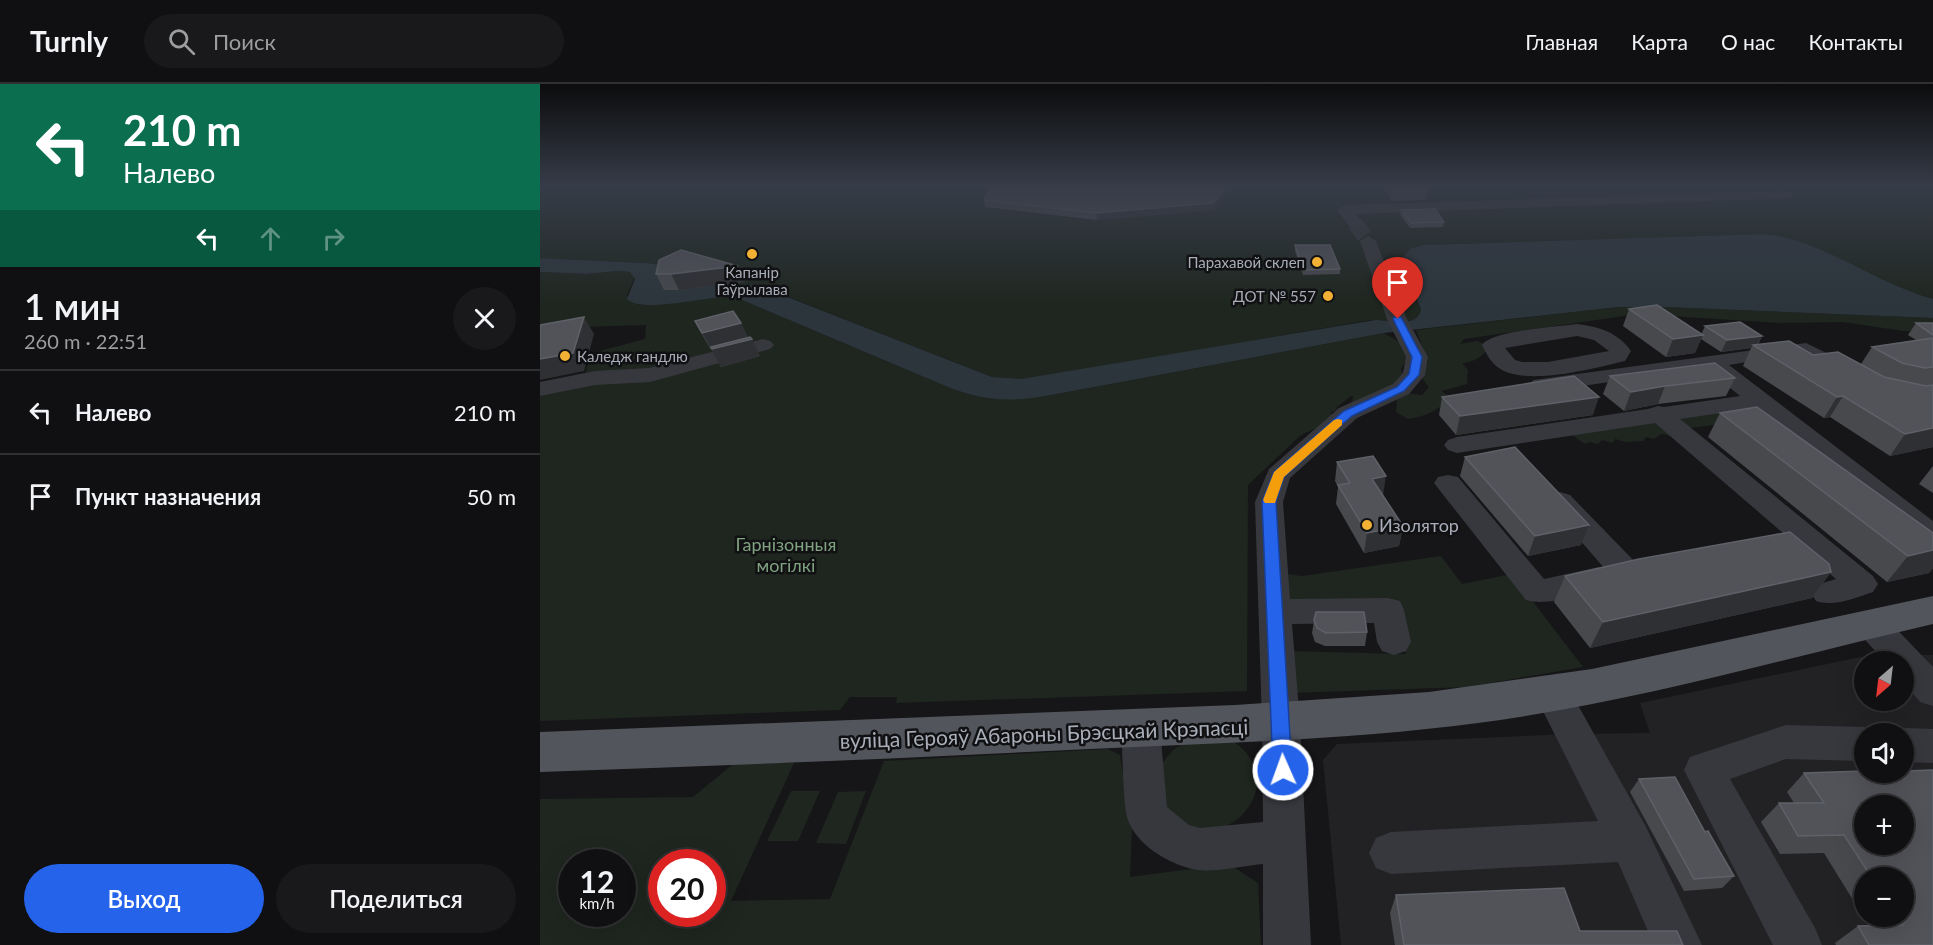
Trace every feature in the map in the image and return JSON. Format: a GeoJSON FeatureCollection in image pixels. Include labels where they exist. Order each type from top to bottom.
{"type":"FeatureCollection","features":[{"type":"Feature","properties":{"kind":"main road","name":"вуліца Герояў Абароны Брэсцкай Крэпасці"},"geometry":{"type":"LineString","coordinates":[[540,752],[1281,723],[1477,705],[1694,666],[1933,610]]}},
{"type":"Feature","properties":{"kind":"street"},"geometry":{"type":"LineString","coordinates":[[1287,945],[1281,723],[1269,502],[1278,475],[1348,413],[1401,389],[1414,375],[1417,357],[1402,329],[1368,241]]}},
{"type":"Feature","properties":{"kind":"street"},"geometry":{"type":"LineString","coordinates":[[1512,390],[1557,377],[1617,356],[1620,351],[1613,342],[1595,332],[1577,330],[1503,341],[1493,345],[1498,357],[1510,366],[1557,377],[1806,349],[1871,385]]}},
{"type":"Feature","properties":{"kind":"street"},"geometry":{"type":"LineString","coordinates":[[540,389],[595,378],[650,375],[763,345]]}},
{"type":"Feature","properties":{"kind":"street"},"geometry":{"type":"LineString","coordinates":[[1710,361],[1933,536]]}},
{"type":"Feature","properties":{"kind":"street"},"geometry":{"type":"LineString","coordinates":[[1557,377],[1616,420]]}},
{"type":"Feature","properties":{"kind":"street"},"geometry":{"type":"LineString","coordinates":[[1456,445],[1658,413],[1761,400]]}},
{"type":"Feature","properties":{"kind":"street"},"geometry":{"type":"LineString","coordinates":[[1658,413],[1862,584],[1827,593]]}},
{"type":"Feature","properties":{"kind":"street"},"geometry":{"type":"LineString","coordinates":[[1448,483],[1538,592],[1637,570],[1533,472],[1502,438]]}},
{"type":"Feature","properties":{"kind":"street"},"geometry":{"type":"LineString","coordinates":[[1740,551],[1808,539]]}},
{"type":"Feature","properties":{"kind":"street"},"geometry":{"type":"LineString","coordinates":[[1275,612],[1388,610],[1394,642]]}},
{"type":"Feature","properties":{"kind":"street"},"geometry":{"type":"LineString","coordinates":[[1870,623],[1933,691]]}},
{"type":"Feature","properties":{"kind":"street"},"geometry":{"type":"LineString","coordinates":[[1552,693],[1630,840],[1678,945]]}},
{"type":"Feature","properties":{"kind":"street"},"geometry":{"type":"LineString","coordinates":[[1141,728],[1144,790],[1148,817],[1178,844],[1212,849],[1285,841]]}},
{"type":"Feature","properties":{"kind":"street"},"geometry":{"type":"LineString","coordinates":[[1798,945],[1704,770],[1786,742],[1854,744]]}},
{"type":"Feature","properties":{"kind":"street"},"geometry":{"type":"LineString","coordinates":[[1914,745],[1933,746]]}},
{"type":"Feature","properties":{"kind":"street"},"geometry":{"type":"LineString","coordinates":[[1391,853],[1630,840]]}},
{"type":"Feature","properties":{"kind":"shaded area"},"geometry":{"type":"Polygon","coordinates":[[[1764,234],[1806,244],[1891,283],[1933,299],[1933,318],[1619,307],[1384,333],[1046,396],[1008,400],[975,396],[950,388],[735,297],[647,305],[627,299],[635,279],[630,272],[586,274],[540,272],[540,258],[646,263],[660,265],[667,290],[731,284],[757,285],[992,377],[1021,379],[1375,320],[1408,322],[1414,320],[1421,310],[1402,259],[1410,249],[1423,245],[1764,234]]]}},
{"type":"Feature","properties":{"kind":"shaded area"},"geometry":{"type":"Polygon","coordinates":[[[1914,655],[1933,655],[1933,945],[1341,945],[1323,760],[1337,744],[1650,733],[1640,703],[1854,658],[1854,711],[1914,711],[1914,655]]]}},
{"type":"Feature","properties":{"kind":"green space"},"geometry":{"type":"Polygon","coordinates":[[[540,226],[1933,226],[1933,299],[1907,291],[1770,234],[1423,245],[1416,247],[1402,263],[1421,310],[1418,316],[1407,322],[1371,320],[1031,379],[1011,380],[992,377],[763,287],[731,284],[670,290],[646,263],[540,258],[540,226]]]}},
{"type":"Feature","properties":{"kind":"green space","name":"Гарнізонныя могілкі"},"geometry":{"type":"Polygon","coordinates":[[[540,272],[586,274],[630,272],[635,276],[627,295],[639,305],[735,297],[950,388],[987,398],[1046,396],[1384,333],[1398,341],[1407,359],[1401,369],[1404,377],[1394,388],[1358,404],[1352,402],[1353,396],[1351,396],[1330,413],[1334,416],[1325,424],[1301,435],[1248,485],[1247,691],[896,703],[897,697],[850,697],[840,710],[540,721],[540,393],[585,374],[596,352],[645,339],[646,325],[583,327],[540,335],[540,272]]]}},
{"type":"Feature","properties":{"kind":"green space"},"geometry":{"type":"Polygon","coordinates":[[[1619,307],[1933,318],[1933,332],[1903,331],[1843,322],[1780,323],[1638,314],[1464,339],[1460,344],[1477,341],[1490,347],[1478,358],[1462,363],[1468,370],[1467,384],[1442,391],[1451,399],[1425,415],[1408,419],[1396,412],[1397,399],[1406,393],[1422,395],[1429,387],[1421,377],[1428,361],[1416,330],[1619,307]]]}},
{"type":"Feature","properties":{"kind":"green space"},"geometry":{"type":"Polygon","coordinates":[[[1734,406],[1720,424],[1690,428],[1677,437],[1661,434],[1654,439],[1646,437],[1643,441],[1626,442],[1615,439],[1613,443],[1602,440],[1598,444],[1590,442],[1585,444],[1572,435],[1734,406]]]}},
{"type":"Feature","properties":{"kind":"green space"},"geometry":{"type":"Polygon","coordinates":[[[1441,556],[1462,584],[1512,574],[1583,667],[1467,687],[1290,693],[1288,651],[1406,654],[1390,598],[1288,601],[1287,574],[1302,576],[1441,556]]]}},
{"type":"Feature","properties":{"kind":"green space"},"geometry":{"type":"Polygon","coordinates":[[[1187,741],[1233,742],[1250,758],[1256,772],[1257,786],[1253,800],[1233,822],[1220,828],[1205,830],[1190,827],[1164,807],[1163,762],[1173,750],[1187,741]]]}},
{"type":"Feature","properties":{"kind":"green space"},"geometry":{"type":"Polygon","coordinates":[[[1108,749],[1120,755],[1132,829],[1130,877],[1229,864],[1258,883],[1261,945],[540,945],[540,799],[693,797],[733,764],[794,763],[731,901],[830,899],[884,761],[1108,749]]]}},
{"type":"Feature","properties":{"kind":"green space"},"geometry":{"type":"Polygon","coordinates":[[[791,791],[820,791],[798,841],[767,841],[791,791]]]}},
{"type":"Feature","properties":{"kind":"green space"},"geometry":{"type":"Polygon","coordinates":[[[866,791],[846,844],[816,843],[838,792],[866,791]]]}},
{"type":"Feature","properties":{"kind":"building","name":"Парахавой склеп"},"geometry":{"type":"Polygon","coordinates":[[[1295,245],[1330,245],[1340,269],[1303,270],[1295,245]]]}},
{"type":"Feature","properties":{"kind":"building"},"geometry":{"type":"Polygon","coordinates":[[[681,250],[738,266],[656,274],[659,260],[681,250]]]}},
{"type":"Feature","properties":{"kind":"building"},"geometry":{"type":"Polygon","coordinates":[[[1657,305],[1703,335],[1673,339],[1629,309],[1657,305]]]}},
{"type":"Feature","properties":{"kind":"building"},"geometry":{"type":"Polygon","coordinates":[[[733,311],[741,323],[702,333],[695,321],[733,311]]]}},
{"type":"Feature","properties":{"kind":"building"},"geometry":{"type":"Polygon","coordinates":[[[584,317],[573,353],[540,359],[540,325],[584,317]]]}},
{"type":"Feature","properties":{"kind":"building"},"geometry":{"type":"Polygon","coordinates":[[[1740,322],[1762,336],[1727,340],[1705,326],[1740,322]]]}},
{"type":"Feature","properties":{"kind":"building"},"geometry":{"type":"Polygon","coordinates":[[[1916,323],[1933,323],[1933,335],[1916,323]]]}},
{"type":"Feature","properties":{"kind":"building"},"geometry":{"type":"Polygon","coordinates":[[[750,337],[752,339],[712,349],[711,347],[750,337]]]}},
{"type":"Feature","properties":{"kind":"building"},"geometry":{"type":"Polygon","coordinates":[[[1933,338],[1933,367],[1925,368],[1902,363],[1872,347],[1933,338]]]}},
{"type":"Feature","properties":{"kind":"building"},"geometry":{"type":"Polygon","coordinates":[[[1789,341],[1813,355],[1838,352],[1884,377],[1926,386],[1933,385],[1933,428],[1905,434],[1843,396],[1837,397],[1753,345],[1789,341]]]}},
{"type":"Feature","properties":{"kind":"building"},"geometry":{"type":"Polygon","coordinates":[[[1715,363],[1735,378],[1631,392],[1610,376],[1715,363]]]}},
{"type":"Feature","properties":{"kind":"building"},"geometry":{"type":"Polygon","coordinates":[[[1574,376],[1599,397],[1460,416],[1442,397],[1574,376]]]}},
{"type":"Feature","properties":{"kind":"building"},"geometry":{"type":"Polygon","coordinates":[[[1757,407],[1933,533],[1933,550],[1908,556],[1720,413],[1757,407]]]}},
{"type":"Feature","properties":{"kind":"building"},"geometry":{"type":"Polygon","coordinates":[[[1515,447],[1589,525],[1535,536],[1465,457],[1515,447]]]}},
{"type":"Feature","properties":{"kind":"building"},"geometry":{"type":"Polygon","coordinates":[[[1373,456],[1386,476],[1372,479],[1403,526],[1367,533],[1338,485],[1350,483],[1337,462],[1373,456]]]}},
{"type":"Feature","properties":{"kind":"building"},"geometry":{"type":"Polygon","coordinates":[[[1790,532],[1829,564],[1831,572],[1603,622],[1565,576],[1639,559],[1790,532]]]}},
{"type":"Feature","properties":{"kind":"building"},"geometry":{"type":"Polygon","coordinates":[[[1316,612],[1364,612],[1367,632],[1326,633],[1317,628],[1314,620],[1316,612]]]}},
{"type":"Feature","properties":{"kind":"building"},"geometry":{"type":"Polygon","coordinates":[[[1933,770],[1933,945],[1869,945],[1859,927],[1914,927],[1914,867],[1865,867],[1857,855],[1914,855],[1914,795],[1854,795],[1854,850],[1844,835],[1798,836],[1779,803],[1824,803],[1804,773],[1854,771],[1854,783],[1914,783],[1914,771],[1933,770]]]}},
{"type":"Feature","properties":{"kind":"building"},"geometry":{"type":"Polygon","coordinates":[[[1675,777],[1705,832],[1708,831],[1734,876],[1694,879],[1639,779],[1675,777]]]}},
{"type":"Feature","properties":{"kind":"building"},"geometry":{"type":"Polygon","coordinates":[[[1564,888],[1580,931],[1677,931],[1683,945],[1404,945],[1396,895],[1564,888]]]}},
{"type":"Feature","properties":{"kind":"tunnel"},"geometry":{"type":"LineString","coordinates":[[1357,226],[1368,241]]}},
{"type":"Feature","properties":{"kind":"slow traffic"},"geometry":{"type":"LineString","coordinates":[[1270,500],[1278,475],[1338,422]]}},
{"type":"Feature","properties":{"kind":"place","name":"Капанір Гаўрылава"},"geometry":{"type":"Point","coordinates":[752,254]}},
{"type":"Feature","properties":{"kind":"place","name":"Парахавой склеп"},"geometry":{"type":"Point","coordinates":[1317,262]}},
{"type":"Feature","properties":{"kind":"place","name":"ДОТ № 557"},"geometry":{"type":"Point","coordinates":[1328,296]}},
{"type":"Feature","properties":{"kind":"place","name":"Каледж гандлю"},"geometry":{"type":"Point","coordinates":[565,356]}},
{"type":"Feature","properties":{"kind":"place","name":"Изолятор"},"geometry":{"type":"Point","coordinates":[1367,525]}},
{"type":"Feature","properties":{"kind":"route"},"geometry":{"type":"LineString","coordinates":[[1283,770],[1269,502],[1278,475],[1335,424],[1348,413],[1401,389],[1414,375],[1417,357],[1398,319]]}}]}
